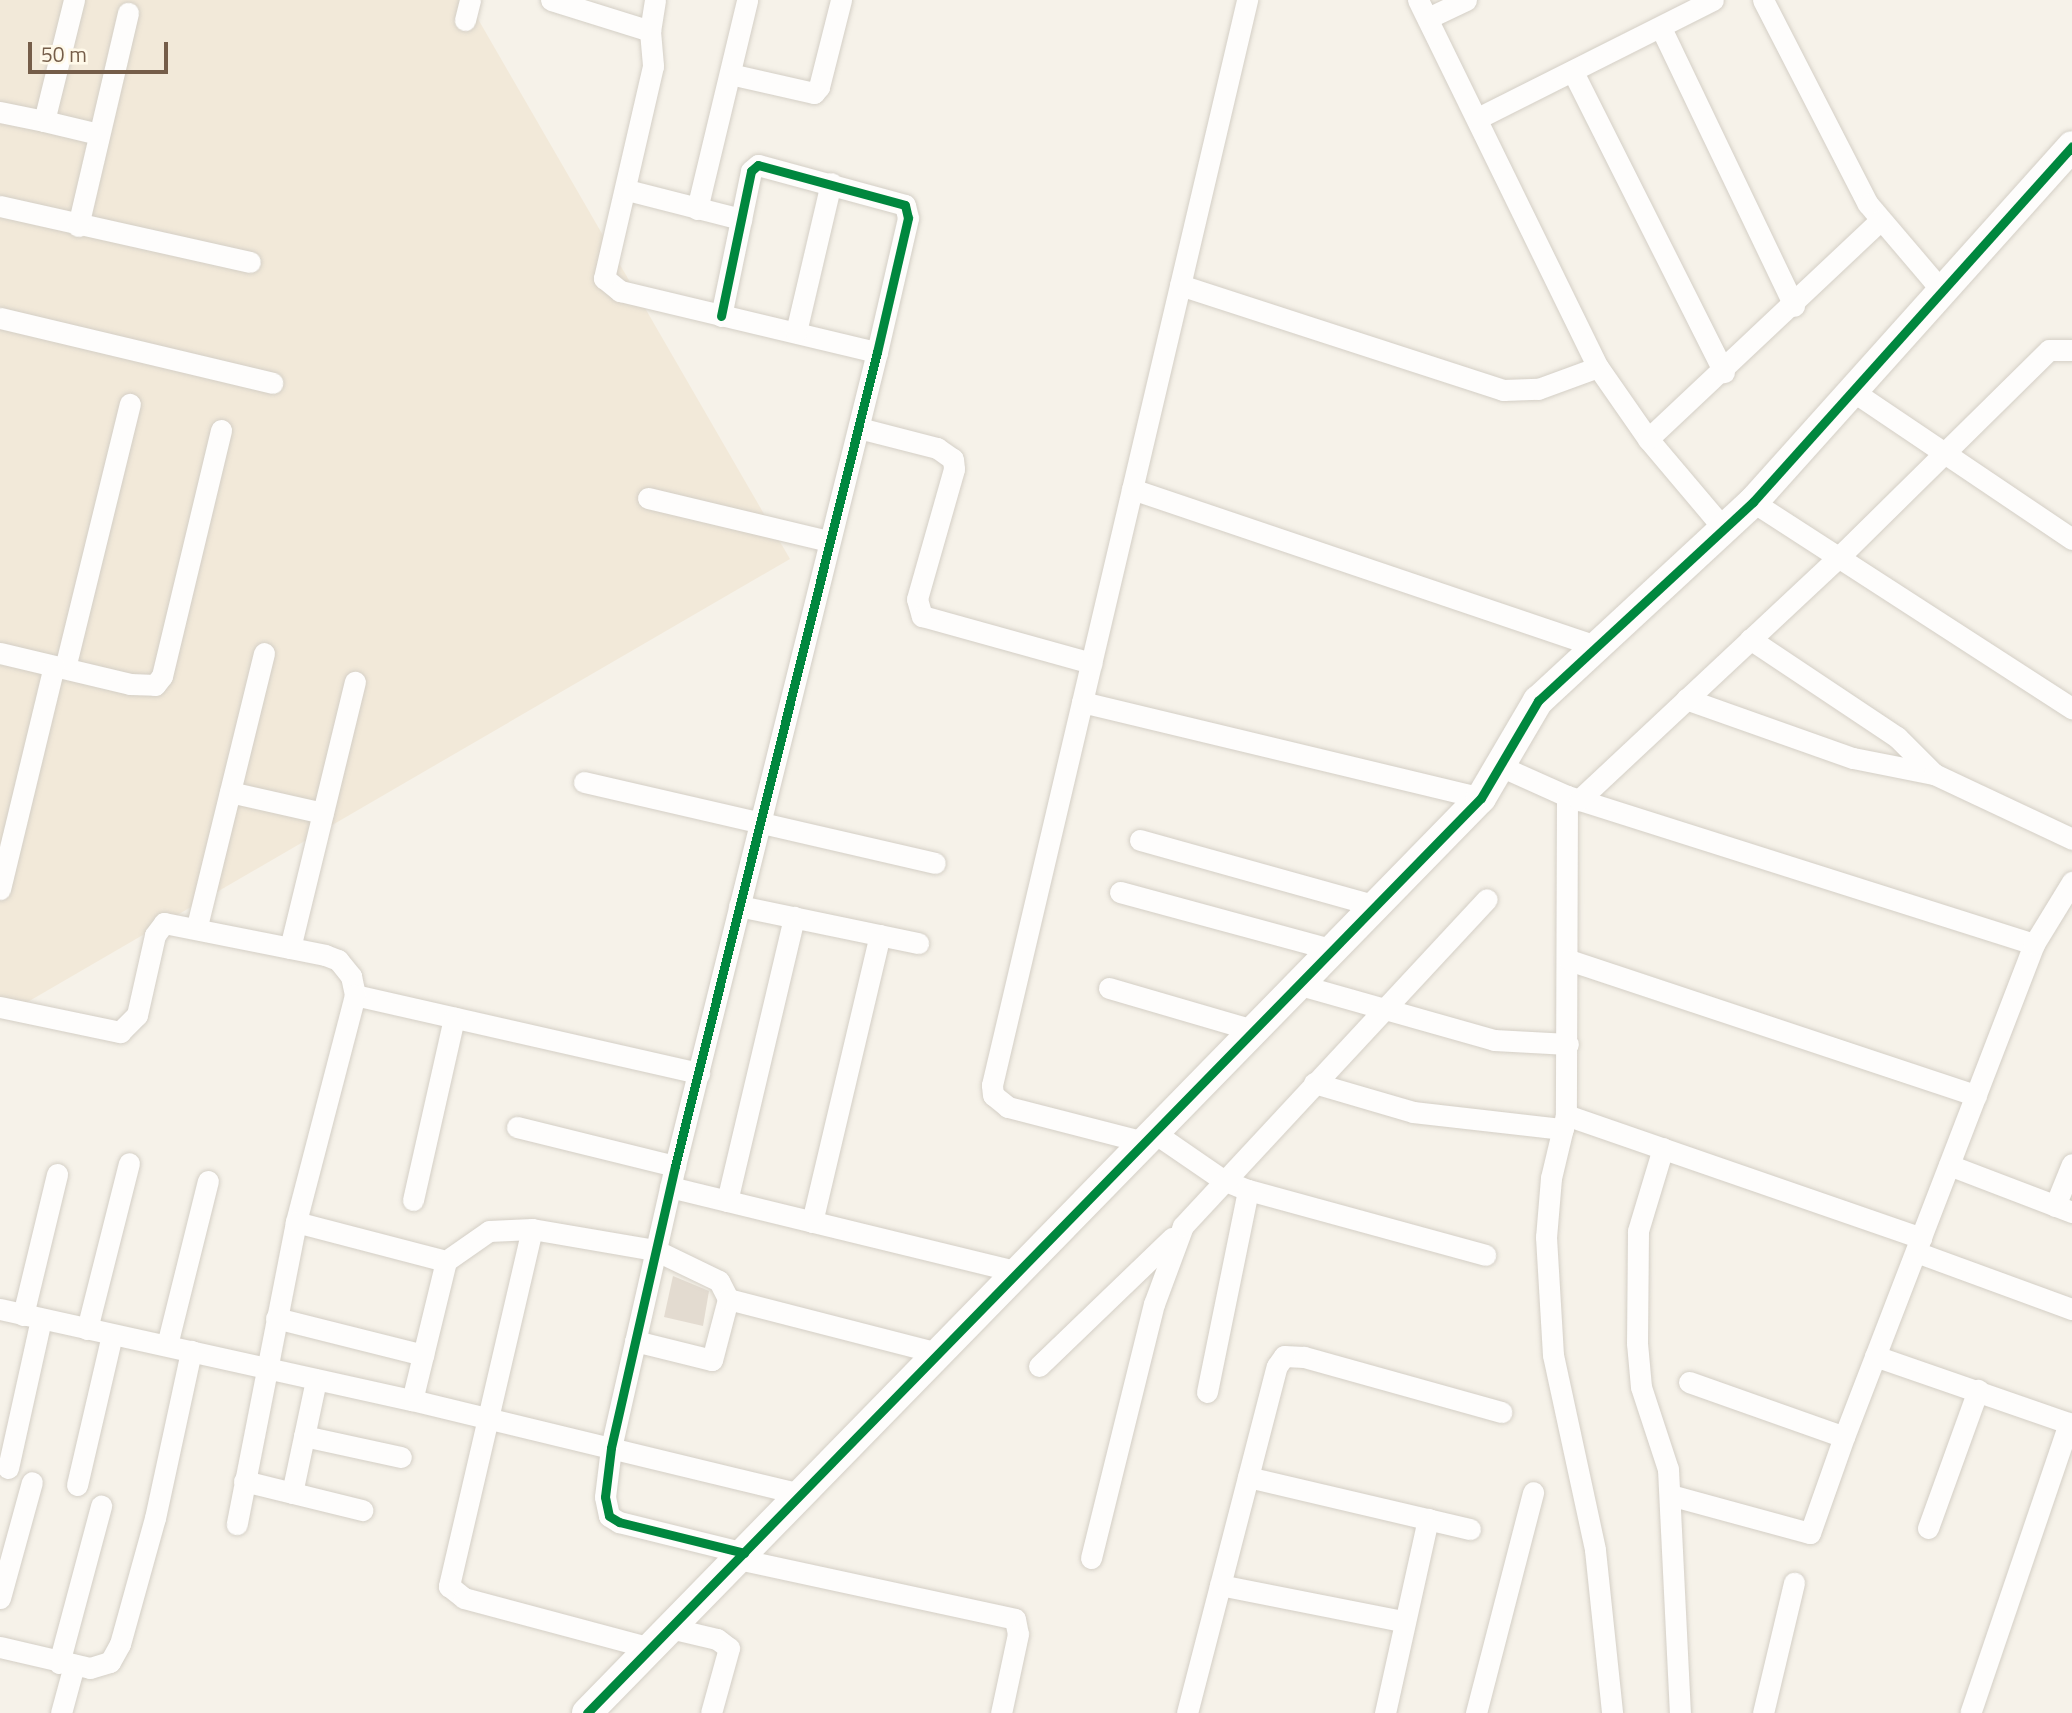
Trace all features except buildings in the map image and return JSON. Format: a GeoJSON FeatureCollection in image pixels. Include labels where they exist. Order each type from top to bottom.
{"type":"FeatureCollection","features":[{"type":"Feature","properties":{"kind":"street"},"geometry":{"type":"LineString","coordinates":[[44,121],[74,0]]}},
{"type":"Feature","properties":{"kind":"street"},"geometry":{"type":"LineString","coordinates":[[556,0],[650,31]]}},
{"type":"Feature","properties":{"kind":"street"},"geometry":{"type":"LineString","coordinates":[[655,0],[650,31],[653,66],[627,190],[604,278],[620,291],[877,352]]}},
{"type":"Feature","properties":{"kind":"street"},"geometry":{"type":"LineString","coordinates":[[697,209],[747,0]]}},
{"type":"Feature","properties":{"kind":"street"},"geometry":{"type":"LineString","coordinates":[[730,74],[814,93],[819,88],[841,0]]}},
{"type":"Feature","properties":{"kind":"street"},"geometry":{"type":"LineString","coordinates":[[1247,0],[993,1095],[1008,1107],[1152,1138],[1223,1180],[1248,1190],[1485,1255]]}},
{"type":"Feature","properties":{"kind":"street"},"geometry":{"type":"LineString","coordinates":[[1466,0],[1423,9],[1598,367],[1648,439],[1724,530]]}},
{"type":"Feature","properties":{"kind":"street"},"geometry":{"type":"LineString","coordinates":[[1478,118],[1713,0]]}},
{"type":"Feature","properties":{"kind":"street"},"geometry":{"type":"LineString","coordinates":[[1763,0],[1880,220],[1942,291]]}},
{"type":"Feature","properties":{"kind":"street"},"geometry":{"type":"LineString","coordinates":[[78,226],[128,13]]}},
{"type":"Feature","properties":{"kind":"street"},"geometry":{"type":"LineString","coordinates":[[1661,27],[1794,306]]}},
{"type":"Feature","properties":{"kind":"street"},"geometry":{"type":"LineString","coordinates":[[1573,72],[1724,372]]}},
{"type":"Feature","properties":{"kind":"street"},"geometry":{"type":"LineString","coordinates":[[0,111],[98,134]]}},
{"type":"Feature","properties":{"kind":"street"},"geometry":{"type":"LineString","coordinates":[[587,1713],[1482,798],[1538,701],[1753,502],[2072,146]]}},
{"type":"Feature","properties":{"kind":"street"},"geometry":{"type":"LineString","coordinates":[[721,316],[751,171],[758,165],[894,199],[909,213],[859,428],[673,1177],[611,1448],[605,1497],[609,1516],[741,1556],[1016,1619],[1018,1634],[1001,1713]]}},
{"type":"Feature","properties":{"kind":"street"},"geometry":{"type":"LineString","coordinates":[[796,332],[831,183]]}},
{"type":"Feature","properties":{"kind":"street"},"geometry":{"type":"LineString","coordinates":[[627,190],[741,219]]}},
{"type":"Feature","properties":{"kind":"street"},"geometry":{"type":"LineString","coordinates":[[0,206],[78,226],[250,262]]}},
{"type":"Feature","properties":{"kind":"street"},"geometry":{"type":"LineString","coordinates":[[1648,439],[1794,306],[1880,220]]}},
{"type":"Feature","properties":{"kind":"street"},"geometry":{"type":"LineString","coordinates":[[1180,285],[1503,390],[1538,388],[1598,367]]}},
{"type":"Feature","properties":{"kind":"street"},"geometry":{"type":"LineString","coordinates":[[0,318],[272,383]]}},
{"type":"Feature","properties":{"kind":"street"},"geometry":{"type":"LineString","coordinates":[[1612,1713],[1595,1550],[1553,1355],[1546,1216],[1564,1122],[1573,798],[1686,699],[1841,555],[1947,454],[2049,350],[2072,350]]}},
{"type":"Feature","properties":{"kind":"street"},"geometry":{"type":"LineString","coordinates":[[1854,391],[1947,454],[2068,529]]}},
{"type":"Feature","properties":{"kind":"street"},"geometry":{"type":"LineString","coordinates":[[0,889],[130,404]]}},
{"type":"Feature","properties":{"kind":"street"},"geometry":{"type":"LineString","coordinates":[[859,428],[937,449],[953,459],[954,469],[917,599],[922,616],[1092,663]]}},
{"type":"Feature","properties":{"kind":"street"},"geometry":{"type":"LineString","coordinates":[[0,653],[144,687],[155,685],[162,676],[221,430]]}},
{"type":"Feature","properties":{"kind":"street"},"geometry":{"type":"LineString","coordinates":[[1132,489],[1596,646]]}},
{"type":"Feature","properties":{"kind":"street"},"geometry":{"type":"LineString","coordinates":[[648,498],[829,541]]}},
{"type":"Feature","properties":{"kind":"street"},"geometry":{"type":"LineString","coordinates":[[1753,502],[1841,555],[2072,708]]}},
{"type":"Feature","properties":{"kind":"street"},"geometry":{"type":"LineString","coordinates":[[1750,639],[1897,737],[1934,774]]}},
{"type":"Feature","properties":{"kind":"street"},"geometry":{"type":"LineString","coordinates":[[197,926],[264,653]]}},
{"type":"Feature","properties":{"kind":"street"},"geometry":{"type":"LineString","coordinates":[[290,948],[355,682]]}},
{"type":"Feature","properties":{"kind":"street"},"geometry":{"type":"LineString","coordinates":[[1686,699],[1853,758],[1934,774],[2072,839]]}},
{"type":"Feature","properties":{"kind":"street"},"geometry":{"type":"LineString","coordinates":[[1083,702],[1482,798]]}},
{"type":"Feature","properties":{"kind":"street"},"geometry":{"type":"LineString","coordinates":[[1500,766],[1573,798],[2034,944]]}},
{"type":"Feature","properties":{"kind":"street"},"geometry":{"type":"LineString","coordinates":[[584,782],[759,825],[935,863]]}},
{"type":"Feature","properties":{"kind":"street"},"geometry":{"type":"LineString","coordinates":[[230,792],[323,813]]}},
{"type":"Feature","properties":{"kind":"street"},"geometry":{"type":"LineString","coordinates":[[1140,840],[1377,906]]}},
{"type":"Feature","properties":{"kind":"street"},"geometry":{"type":"LineString","coordinates":[[1120,892],[1334,950]]}},
{"type":"Feature","properties":{"kind":"street"},"geometry":{"type":"LineString","coordinates":[[1670,1495],[1810,1533],[1844,1437],[2034,944],[2069,894]]}},
{"type":"Feature","properties":{"kind":"street"},"geometry":{"type":"LineString","coordinates":[[1039,1366],[1183,1226],[1223,1180],[1487,900]]}},
{"type":"Feature","properties":{"kind":"street"},"geometry":{"type":"LineString","coordinates":[[739,906],[918,943]]}},
{"type":"Feature","properties":{"kind":"street"},"geometry":{"type":"LineString","coordinates":[[727,1201],[794,918]]}},
{"type":"Feature","properties":{"kind":"street"},"geometry":{"type":"LineString","coordinates":[[0,1007],[120,1032],[137,1015],[158,927],[164,923],[197,926],[338,961],[351,976],[355,995],[296,1222],[237,1524]]}},
{"type":"Feature","properties":{"kind":"street"},"geometry":{"type":"LineString","coordinates":[[812,1222],[880,935]]}},
{"type":"Feature","properties":{"kind":"street"},"geometry":{"type":"LineString","coordinates":[[1569,960],[1976,1095]]}},
{"type":"Feature","properties":{"kind":"street"},"geometry":{"type":"LineString","coordinates":[[1300,985],[1494,1040],[1568,1044]]}},
{"type":"Feature","properties":{"kind":"street"},"geometry":{"type":"LineString","coordinates":[[1109,988],[1256,1031]]}},
{"type":"Feature","properties":{"kind":"street"},"geometry":{"type":"LineString","coordinates":[[355,995],[699,1073]]}},
{"type":"Feature","properties":{"kind":"street"},"geometry":{"type":"LineString","coordinates":[[414,1200],[453,1018]]}},
{"type":"Feature","properties":{"kind":"street"},"geometry":{"type":"LineString","coordinates":[[1314,1083],[1413,1112],[1564,1122],[1663,1148],[1918,1245],[2072,1309]]}},
{"type":"Feature","properties":{"kind":"street"},"geometry":{"type":"LineString","coordinates":[[517,1127],[673,1177],[727,1201],[1019,1272]]}},
{"type":"Feature","properties":{"kind":"street"},"geometry":{"type":"LineString","coordinates":[[1663,1148],[1637,1231],[1637,1343],[1641,1387],[1665,1454],[1670,1495],[1680,1713]]}},
{"type":"Feature","properties":{"kind":"street"},"geometry":{"type":"LineString","coordinates":[[87,1329],[129,1163]]}},
{"type":"Feature","properties":{"kind":"street"},"geometry":{"type":"LineString","coordinates":[[1949,1165],[2064,1209],[2072,1164]]}},
{"type":"Feature","properties":{"kind":"street"},"geometry":{"type":"LineString","coordinates":[[8,1468],[57,1174]]}},
{"type":"Feature","properties":{"kind":"street"},"geometry":{"type":"LineString","coordinates":[[167,1345],[208,1181]]}},
{"type":"Feature","properties":{"kind":"street"},"geometry":{"type":"LineString","coordinates":[[1207,1392],[1248,1190]]}},
{"type":"Feature","properties":{"kind":"street"},"geometry":{"type":"LineString","coordinates":[[296,1222],[446,1261]]}},
{"type":"Feature","properties":{"kind":"street"},"geometry":{"type":"LineString","coordinates":[[1091,1558],[1154,1304],[1183,1226]]}},
{"type":"Feature","properties":{"kind":"street"},"geometry":{"type":"LineString","coordinates":[[532,1229],[449,1586],[464,1598],[661,1638],[717,1639],[729,1648],[711,1713]]}},
{"type":"Feature","properties":{"kind":"street"},"geometry":{"type":"LineString","coordinates":[[412,1400],[446,1261],[489,1231],[532,1229],[656,1250],[719,1281],[728,1298],[712,1360],[635,1341]]}},
{"type":"Feature","properties":{"kind":"street"},"geometry":{"type":"LineString","coordinates":[[728,1298],[939,1353]]}},
{"type":"Feature","properties":{"kind":"street"},"geometry":{"type":"LineString","coordinates":[[0,1309],[412,1400],[802,1494]]}},
{"type":"Feature","properties":{"kind":"street"},"geometry":{"type":"LineString","coordinates":[[276,1318],[423,1355]]}},
{"type":"Feature","properties":{"kind":"street"},"geometry":{"type":"LineString","coordinates":[[77,1485],[112,1335]]}},
{"type":"Feature","properties":{"kind":"street"},"geometry":{"type":"LineString","coordinates":[[0,1647],[66,1664],[103,1667],[120,1644],[155,1518],[191,1351]]}},
{"type":"Feature","properties":{"kind":"street"},"geometry":{"type":"LineString","coordinates":[[1187,1713],[1277,1366],[1284,1356],[1304,1357],[1501,1412]]}},
{"type":"Feature","properties":{"kind":"street"},"geometry":{"type":"LineString","coordinates":[[1875,1356],[2071,1424],[1970,1713]]}},
{"type":"Feature","properties":{"kind":"street"},"geometry":{"type":"LineString","coordinates":[[292,1493],[316,1380]]}},
{"type":"Feature","properties":{"kind":"street"},"geometry":{"type":"LineString","coordinates":[[1689,1382],[1844,1437]]}},
{"type":"Feature","properties":{"kind":"street"},"geometry":{"type":"LineString","coordinates":[[1928,1528],[1978,1390]]}},
{"type":"Feature","properties":{"kind":"street"},"geometry":{"type":"LineString","coordinates":[[304,1436],[401,1457]]}},
{"type":"Feature","properties":{"kind":"street"},"geometry":{"type":"LineString","coordinates":[[1248,1477],[1470,1529]]}},
{"type":"Feature","properties":{"kind":"street"},"geometry":{"type":"LineString","coordinates":[[244,1481],[362,1510]]}},
{"type":"Feature","properties":{"kind":"street"},"geometry":{"type":"LineString","coordinates":[[0,1598],[32,1482]]}},
{"type":"Feature","properties":{"kind":"street"},"geometry":{"type":"LineString","coordinates":[[1476,1713],[1533,1492]]}},
{"type":"Feature","properties":{"kind":"street"},"geometry":{"type":"LineString","coordinates":[[61,1713],[66,1664],[101,1506]]}},
{"type":"Feature","properties":{"kind":"street"},"geometry":{"type":"LineString","coordinates":[[1385,1713],[1402,1621],[1428,1519]]}},
{"type":"Feature","properties":{"kind":"street"},"geometry":{"type":"LineString","coordinates":[[1763,1713],[1794,1583]]}},
{"type":"Feature","properties":{"kind":"street"},"geometry":{"type":"LineString","coordinates":[[1220,1585],[1402,1621]]}},
{"type":"Feature","properties":{"kind":"shaded area"},"geometry":{"type":"Polygon","coordinates":[[[0,0],[467,0],[790,559],[0,1018],[0,0]]]}},
{"type":"Feature","properties":{"kind":"cycle path"},"geometry":{"type":"LineString","coordinates":[[587,1713],[1481,798],[1538,701],[1753,502],[2072,146]]}},
{"type":"Feature","properties":{"kind":"cycle path"},"geometry":{"type":"LineString","coordinates":[[721,316],[751,171],[758,165],[905,205],[908,218],[877,352],[675,1166],[611,1448],[605,1497],[609,1516],[619,1522],[744,1553]]}}]}
